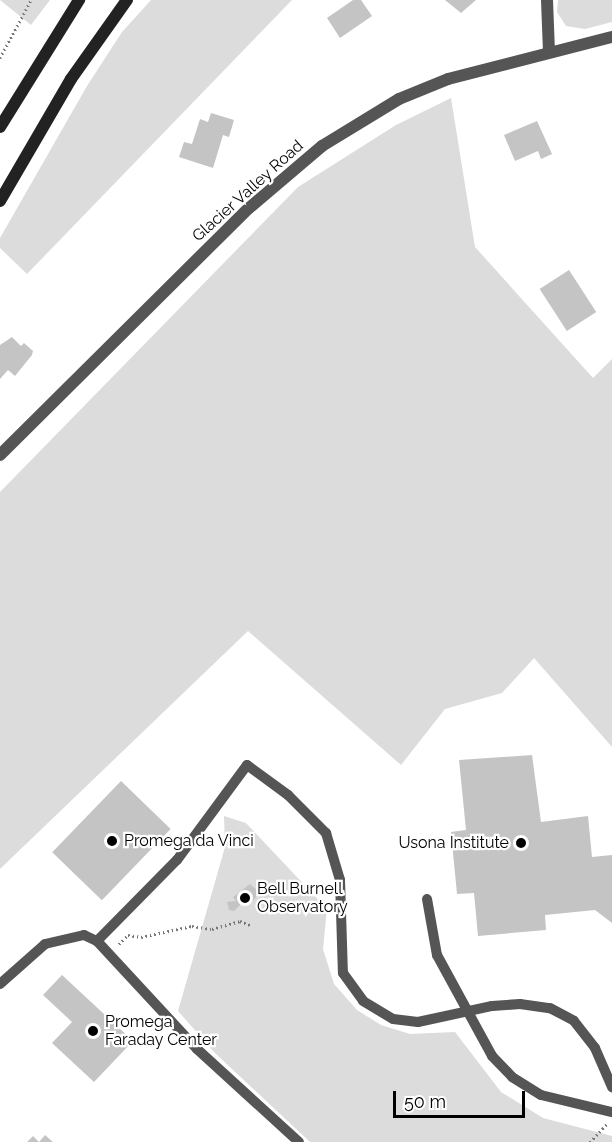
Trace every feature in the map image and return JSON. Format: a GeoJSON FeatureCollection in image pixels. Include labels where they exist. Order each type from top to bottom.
{"type":"FeatureCollection","features":[{"type":"Feature","properties":{"kind":"main road"},"geometry":{"type":"LineString","coordinates":[[0,128],[79,0]]}},
{"type":"Feature","properties":{"kind":"main road"},"geometry":{"type":"LineString","coordinates":[[0,201],[71,79],[127,0]]}},
{"type":"Feature","properties":{"kind":"street"},"geometry":{"type":"LineString","coordinates":[[547,0],[549,52]]}},
{"type":"Feature","properties":{"kind":"street","name":"Glacier Valley Road"},"geometry":{"type":"LineString","coordinates":[[0,455],[249,208],[322,146],[399,99],[448,79],[612,37]]}},
{"type":"Feature","properties":{"kind":"lane"},"geometry":{"type":"LineString","coordinates":[[97,941],[177,860],[247,765],[288,795],[326,833],[340,880],[343,972],[363,1001],[393,1019],[418,1022],[520,1004],[550,1008],[574,1021],[595,1048],[612,1087]]}},
{"type":"Feature","properties":{"kind":"lane"},"geometry":{"type":"LineString","coordinates":[[427,899],[437,956],[465,1012],[492,1056],[512,1077],[541,1095],[612,1112]]}},
{"type":"Feature","properties":{"kind":"lane"},"geometry":{"type":"LineString","coordinates":[[0,984],[45,944],[84,935],[97,941],[197,1049],[299,1142]]}},
{"type":"Feature","properties":{"kind":"path"},"geometry":{"type":"LineString","coordinates":[[0,58],[31,0]]}},
{"type":"Feature","properties":{"kind":"path"},"geometry":{"type":"LineString","coordinates":[[109,954],[128,935],[141,937],[192,926],[212,929],[240,921],[249,925]]}},
{"type":"Feature","properties":{"kind":"path"},"geometry":{"type":"LineString","coordinates":[[591,1142],[612,1121]]}},
{"type":"Feature","properties":{"kind":"shaded area"},"geometry":{"type":"Polygon","coordinates":[[[0,0],[50,0],[31,25],[0,0]]]}},
{"type":"Feature","properties":{"kind":"shaded area"},"geometry":{"type":"Polygon","coordinates":[[[151,0],[292,0],[27,274],[0,248],[0,238],[87,86],[122,32],[151,0]]]}},
{"type":"Feature","properties":{"kind":"shaded area"},"geometry":{"type":"Polygon","coordinates":[[[558,0],[612,0],[612,22],[585,29],[566,26],[557,12],[558,0]]]}},
{"type":"Feature","properties":{"kind":"shaded area"},"geometry":{"type":"Polygon","coordinates":[[[451,98],[475,247],[593,378],[612,359],[612,747],[534,658],[502,693],[445,709],[401,765],[248,631],[0,869],[0,492],[298,187],[396,125],[451,98]]]}},
{"type":"Feature","properties":{"kind":"shaded area"},"geometry":{"type":"Polygon","coordinates":[[[224,816],[246,823],[327,909],[323,949],[334,984],[357,1010],[381,1025],[410,1034],[455,1032],[501,1092],[543,1118],[612,1136],[612,1142],[310,1142],[215,1053],[178,1011],[225,847],[224,816]]]}},
{"type":"Feature","properties":{"kind":"building"},"geometry":{"type":"Polygon","coordinates":[[[353,0],[361,0],[372,16],[340,38],[327,18],[353,0]]]}},
{"type":"Feature","properties":{"kind":"building"},"geometry":{"type":"Polygon","coordinates":[[[445,0],[476,0],[461,13],[445,0]]]}},
{"type":"Feature","properties":{"kind":"building"},"geometry":{"type":"Polygon","coordinates":[[[211,113],[234,120],[229,137],[223,135],[213,168],[179,157],[184,142],[192,144],[200,119],[208,122],[211,113]]]}},
{"type":"Feature","properties":{"kind":"building"},"geometry":{"type":"Polygon","coordinates":[[[537,121],[552,154],[541,159],[538,151],[515,161],[504,135],[537,121]]]}},
{"type":"Feature","properties":{"kind":"building"},"geometry":{"type":"Polygon","coordinates":[[[569,270],[596,312],[567,331],[540,289],[569,270]]]}},
{"type":"Feature","properties":{"kind":"building"},"geometry":{"type":"Polygon","coordinates":[[[12,337],[21,346],[24,343],[33,351],[32,355],[15,376],[8,370],[0,379],[0,345],[12,337]]]}},
{"type":"Feature","properties":{"kind":"building","name":"Usona Institute"},"geometry":{"type":"Polygon","coordinates":[[[532,755],[541,822],[588,816],[592,857],[612,855],[612,923],[595,910],[545,915],[546,930],[478,936],[474,893],[457,894],[451,832],[466,830],[459,760],[532,755]]]}},
{"type":"Feature","properties":{"kind":"building","name":"Promega da Vinci"},"geometry":{"type":"Polygon","coordinates":[[[121,781],[171,829],[102,900],[52,852],[121,781]]]}},
{"type":"Feature","properties":{"kind":"building","name":"Bell Burnell Observatory"},"geometry":{"type":"Polygon","coordinates":[[[250,884],[260,893],[250,904],[242,903],[234,911],[229,910],[227,902],[236,901],[233,897],[250,884]]]}},
{"type":"Feature","properties":{"kind":"building","name":"Promega Faraday Center"},"geometry":{"type":"Polygon","coordinates":[[[62,975],[133,1041],[94,1082],[52,1043],[72,1022],[43,995],[62,975]]]}},
{"type":"Feature","properties":{"kind":"building"},"geometry":{"type":"Polygon","coordinates":[[[45,1135],[53,1142],[39,1142],[45,1135]]]}},
{"type":"Feature","properties":{"kind":"building"},"geometry":{"type":"Polygon","coordinates":[[[33,1136],[39,1142],[27,1142],[33,1136]]]}},
{"type":"Feature","properties":{"kind":"place","name":"Promega da Vinci"},"geometry":{"type":"Point","coordinates":[112,841]}},
{"type":"Feature","properties":{"kind":"place","name":"Usona Institute"},"geometry":{"type":"Point","coordinates":[521,843]}},
{"type":"Feature","properties":{"kind":"place","name":"Bell Burnell Observatory"},"geometry":{"type":"Point","coordinates":[245,898]}},
{"type":"Feature","properties":{"kind":"place","name":"Promega Faraday Center"},"geometry":{"type":"Point","coordinates":[93,1031]}}]}
